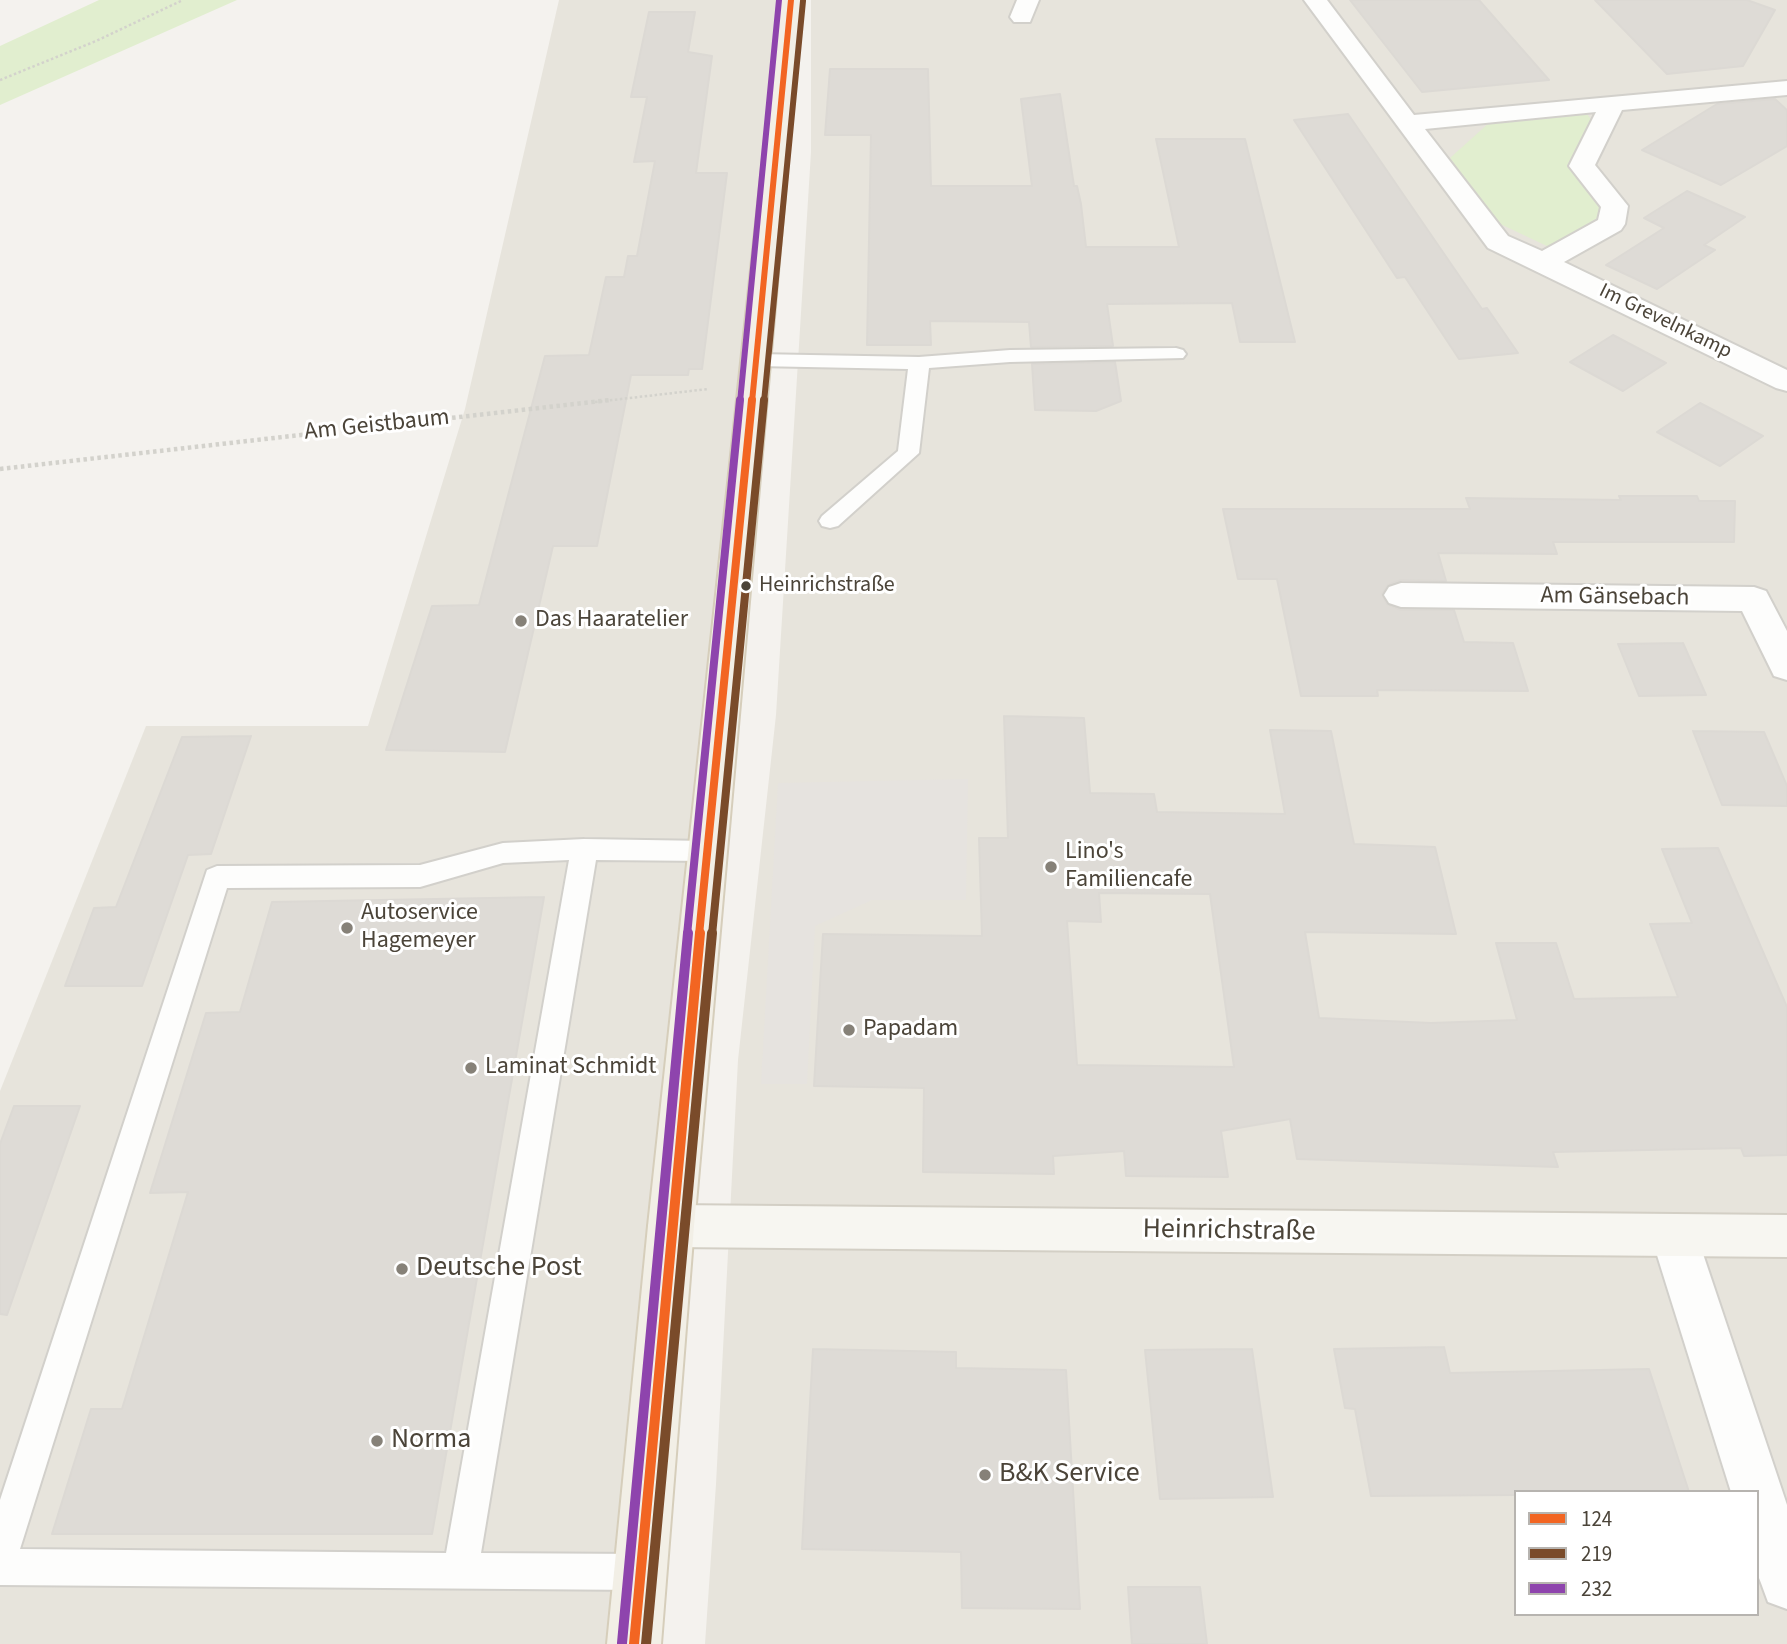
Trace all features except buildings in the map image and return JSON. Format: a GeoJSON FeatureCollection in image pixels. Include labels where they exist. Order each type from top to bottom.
{"type":"FeatureCollection","features":[{"type":"Feature","properties":{"kind":"main road"},"geometry":{"type":"LineString","coordinates":[[634,1644],[671,1226],[791,0]]}},
{"type":"Feature","properties":{"kind":"street","name":"Im Grevelnkamp"},"geometry":{"type":"LineString","coordinates":[[1315,0],[1498,242],[1787,382]]}},
{"type":"Feature","properties":{"kind":"street"},"geometry":{"type":"LineString","coordinates":[[1407,123],[1787,88]]}},
{"type":"Feature","properties":{"kind":"street"},"geometry":{"type":"LineString","coordinates":[[1543,262],[1611,224],[1615,206],[1582,166],[1613,103]]}},
{"type":"Feature","properties":{"kind":"street","name":"Am Gänsebach"},"geometry":{"type":"LineString","coordinates":[[1401,595],[1754,600],[1787,667]]}},
{"type":"Feature","properties":{"kind":"street","name":"Heinrichstraße"},"geometry":{"type":"LineString","coordinates":[[671,1226],[1787,1236]]}},
{"type":"Feature","properties":{"kind":"street"},"geometry":{"type":"LineString","coordinates":[[1674,1236],[1756,1490]]}},
{"type":"Feature","properties":{"kind":"street"},"geometry":{"type":"LineString","coordinates":[[1759,1498],[1787,1583]]}},
{"type":"Feature","properties":{"kind":"lane"},"geometry":{"type":"LineString","coordinates":[[755,372],[1010,356],[1176,354]]}},
{"type":"Feature","properties":{"kind":"lane"},"geometry":{"type":"LineString","coordinates":[[830,521],[908,453],[919,363]]}},
{"type":"Feature","properties":{"kind":"lane"},"geometry":{"type":"LineString","coordinates":[[0,1555],[217,877],[420,876],[503,853],[584,849],[708,851]]}},
{"type":"Feature","properties":{"kind":"lane"},"geometry":{"type":"LineString","coordinates":[[460,1572],[584,849]]}},
{"type":"Feature","properties":{"kind":"lane"},"geometry":{"type":"LineString","coordinates":[[0,1567],[640,1573]]}},
{"type":"Feature","properties":{"kind":"path"},"geometry":{"type":"LineString","coordinates":[[0,80],[96,41],[183,0]]}},
{"type":"Feature","properties":{"kind":"path","name":"Am Geistbaum"},"geometry":{"type":"LineString","coordinates":[[0,469],[755,372]]}},
{"type":"Feature","properties":{"kind":"shaded area"},"geometry":{"type":"Polygon","coordinates":[[[559,0],[782,0],[620,1644],[0,1644],[0,1091],[146,726],[368,726],[465,409],[559,0]]]}},
{"type":"Feature","properties":{"kind":"shaded area"},"geometry":{"type":"Polygon","coordinates":[[[811,0],[1787,0],[1787,1644],[705,1644],[738,1060],[776,715],[811,152],[811,0]]]}},
{"type":"Feature","properties":{"kind":"shaded area"},"geometry":{"type":"Polygon","coordinates":[[[968,779],[966,900],[872,900],[815,926],[807,1084],[761,1084],[778,783],[968,779]]]}},
{"type":"Feature","properties":{"kind":"green space"},"geometry":{"type":"Polygon","coordinates":[[[99,0],[237,0],[0,105],[0,46],[99,0]]]}},
{"type":"Feature","properties":{"kind":"green space"},"geometry":{"type":"Polygon","coordinates":[[[1586,113],[1591,119],[1569,165],[1604,205],[1599,217],[1549,247],[1496,222],[1450,158],[1490,122],[1586,113]]]}},
{"type":"Feature","properties":{"kind":"transit line","name":"232"},"geometry":{"type":"LineString","coordinates":[[622,1643],[659,1225],[779,0]]}},
{"type":"Feature","properties":{"kind":"transit line","name":"124"},"geometry":{"type":"LineString","coordinates":[[634,1644],[671,1226],[791,0]]}},
{"type":"Feature","properties":{"kind":"transit line","name":"219"},"geometry":{"type":"LineString","coordinates":[[646,1644],[683,1227],[803,1]]}},
{"type":"Feature","properties":{"kind":"place","name":"Heinrichstraße"},"geometry":{"type":"Point","coordinates":[746,586]}},
{"type":"Feature","properties":{"kind":"place","name":"Das Haaratelier"},"geometry":{"type":"Point","coordinates":[521,621]}},
{"type":"Feature","properties":{"kind":"place","name":"Lino's Familiencafe"},"geometry":{"type":"Point","coordinates":[1051,867]}},
{"type":"Feature","properties":{"kind":"place","name":"Autoservice Hagemeyer"},"geometry":{"type":"Point","coordinates":[347,928]}},
{"type":"Feature","properties":{"kind":"place","name":"Papadam"},"geometry":{"type":"Point","coordinates":[849,1030]}},
{"type":"Feature","properties":{"kind":"place","name":"Laminat Schmidt"},"geometry":{"type":"Point","coordinates":[471,1068]}},
{"type":"Feature","properties":{"kind":"place","name":"Deutsche Post"},"geometry":{"type":"Point","coordinates":[402,1269]}},
{"type":"Feature","properties":{"kind":"place","name":"Norma"},"geometry":{"type":"Point","coordinates":[377,1441]}},
{"type":"Feature","properties":{"kind":"place","name":"B&K Service"},"geometry":{"type":"Point","coordinates":[985,1475]}}]}
